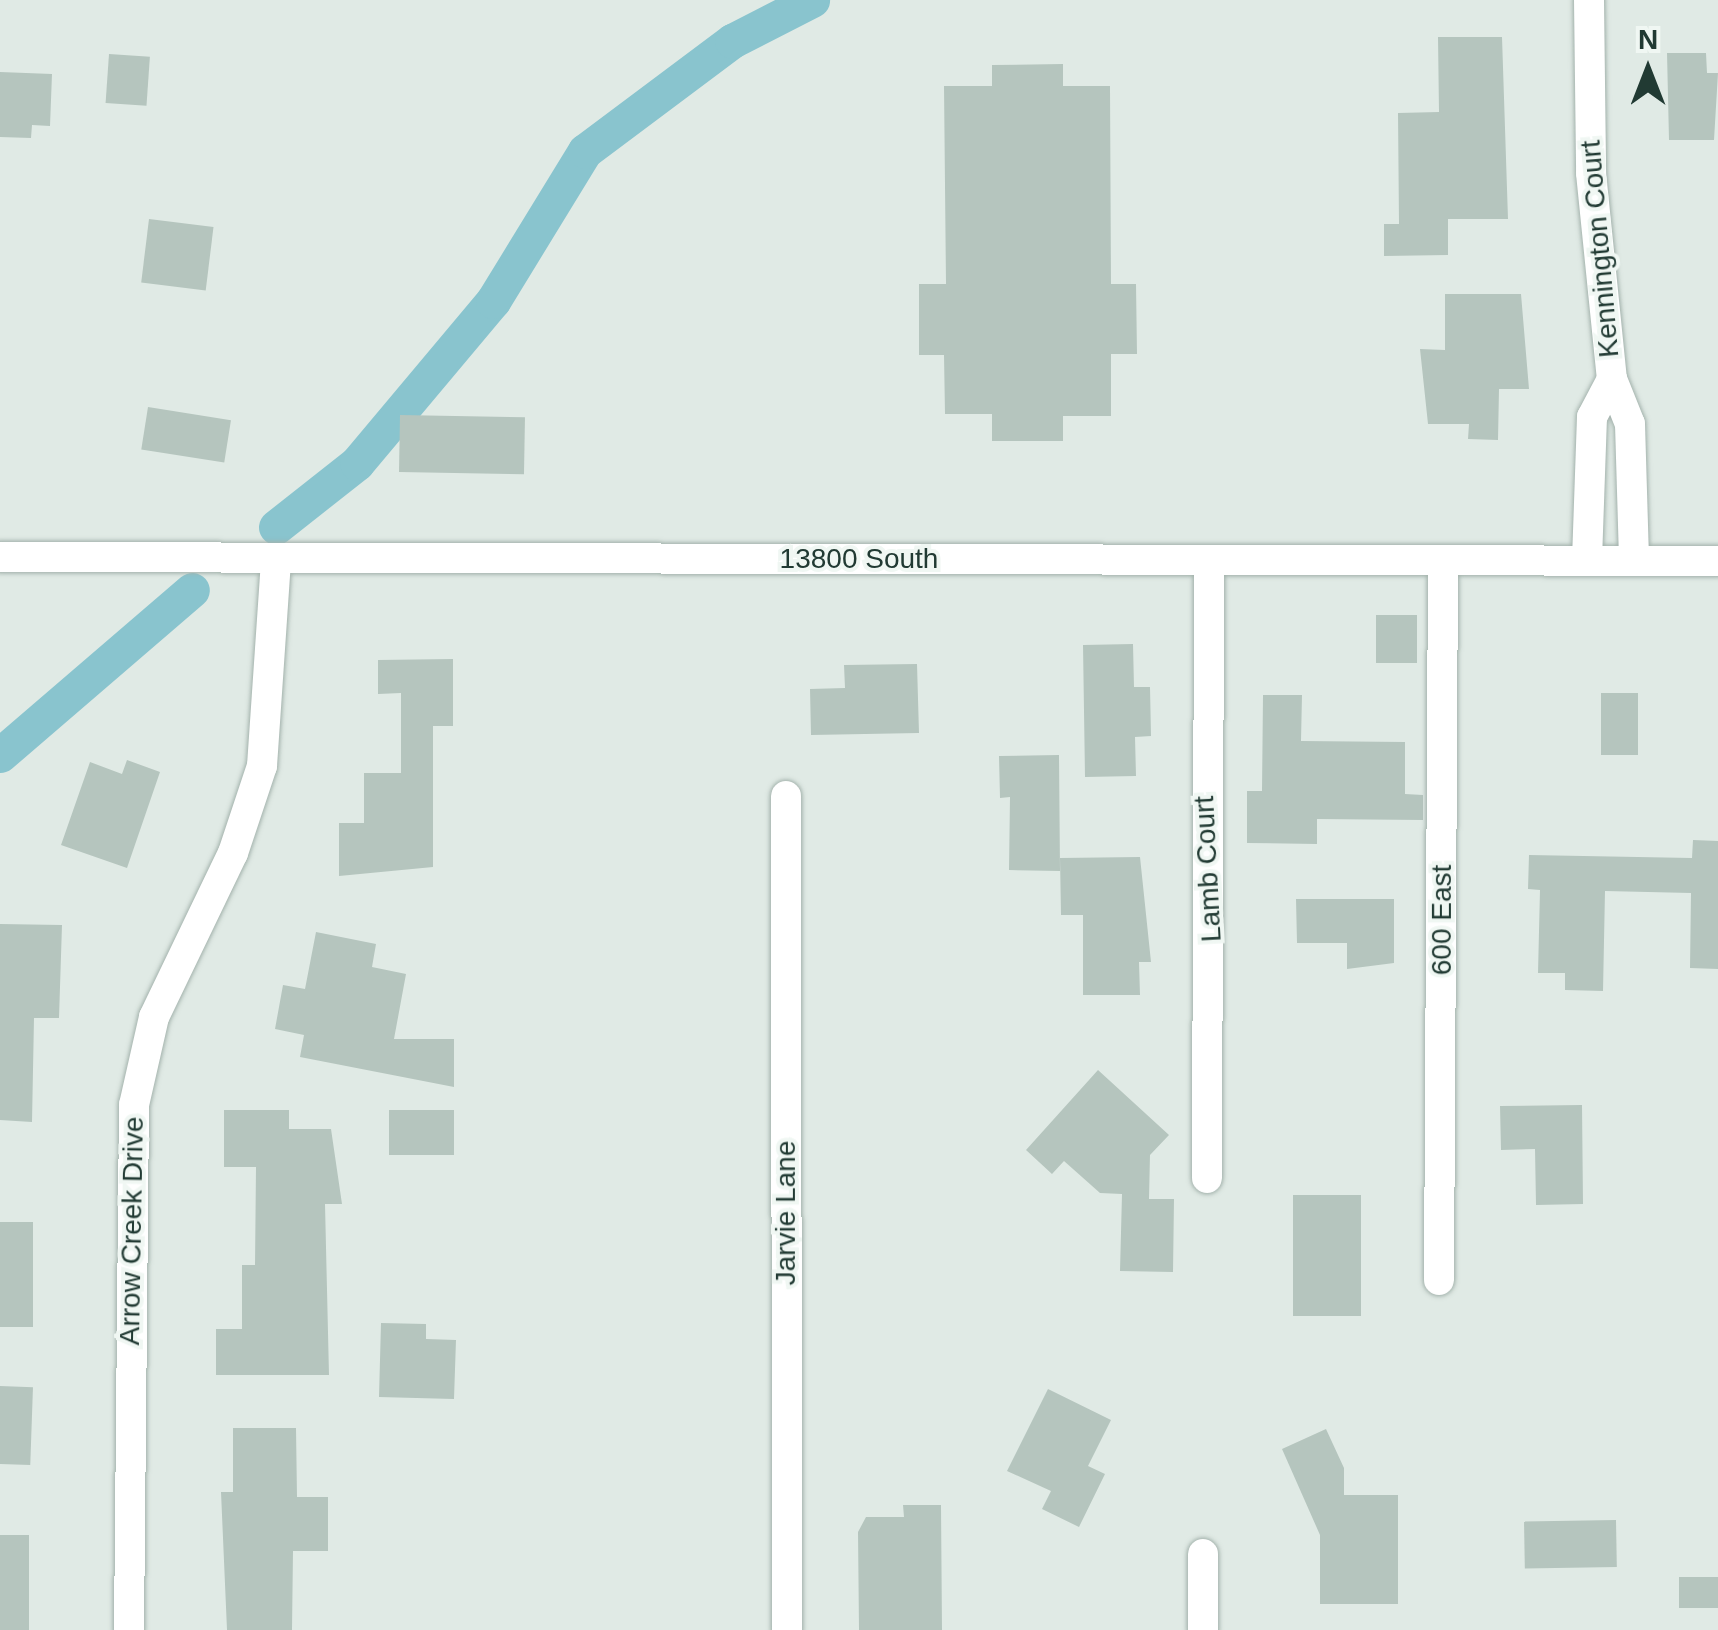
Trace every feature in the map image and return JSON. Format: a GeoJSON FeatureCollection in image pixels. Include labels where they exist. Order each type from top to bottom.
{"type":"FeatureCollection","features":[{"type":"Feature","properties":{"kind":"street","name":"Kennington Court"},"geometry":{"type":"LineString","coordinates":[[1589,0],[1591,173],[1612,378],[1630,424],[1634,561]]}},
{"type":"Feature","properties":{"kind":"street","name":"Kennington Court"},"geometry":{"type":"LineString","coordinates":[[1587,560],[1592,417],[1612,378]]}},
{"type":"Feature","properties":{"kind":"street","name":"13800 South"},"geometry":{"type":"LineString","coordinates":[[0,558],[1718,561]]}},
{"type":"Feature","properties":{"kind":"street","name":"Arrow Creek Drive"},"geometry":{"type":"LineString","coordinates":[[129,1630],[134,1105],[154,1016],[233,853],[262,766],[276,558]]}},
{"type":"Feature","properties":{"kind":"street","name":"Lamb Court"},"geometry":{"type":"LineString","coordinates":[[1207,1178],[1208,560]]}},
{"type":"Feature","properties":{"kind":"street","name":"600 East"},"geometry":{"type":"LineString","coordinates":[[1440,1280],[1443,560]]}},
{"type":"Feature","properties":{"kind":"street","name":"Jarvie Lane"},"geometry":{"type":"LineString","coordinates":[[786,796],[786,1630]]}},
{"type":"Feature","properties":{"kind":"street"},"geometry":{"type":"LineString","coordinates":[[1203,1554],[1203,1630]]}},
{"type":"Feature","properties":{"kind":"building"},"geometry":{"type":"Polygon","coordinates":[[[1438,37],[1502,37],[1508,219],[1448,219],[1448,255],[1384,256],[1384,224],[1399,224],[1398,113],[1439,112],[1438,37]]]}},
{"type":"Feature","properties":{"kind":"building"},"geometry":{"type":"Polygon","coordinates":[[[1667,53],[1706,53],[1707,73],[1718,73],[1714,140],[1669,140],[1667,53]]]}},
{"type":"Feature","properties":{"kind":"building"},"geometry":{"type":"Polygon","coordinates":[[[109,54],[150,57],[146,106],[106,103],[109,54]]]}},
{"type":"Feature","properties":{"kind":"building"},"geometry":{"type":"Polygon","coordinates":[[[1063,64],[1063,86],[1110,86],[1111,284],[1136,284],[1137,354],[1111,354],[1111,416],[1063,416],[1063,441],[992,441],[992,414],[945,414],[944,355],[919,355],[919,284],[946,284],[944,86],[992,86],[992,65],[1063,64]]]}},
{"type":"Feature","properties":{"kind":"building"},"geometry":{"type":"Polygon","coordinates":[[[0,72],[52,74],[50,126],[32,125],[31,138],[0,137],[0,72]]]}},
{"type":"Feature","properties":{"kind":"building"},"geometry":{"type":"Polygon","coordinates":[[[149,219],[214,227],[206,290],[141,283],[149,219]]]}},
{"type":"Feature","properties":{"kind":"building"},"geometry":{"type":"Polygon","coordinates":[[[1445,294],[1521,294],[1529,389],[1499,389],[1498,440],[1468,439],[1469,424],[1428,424],[1420,349],[1445,350],[1445,294]]]}},
{"type":"Feature","properties":{"kind":"building"},"geometry":{"type":"Polygon","coordinates":[[[148,407],[231,420],[224,463],[141,449],[148,407]]]}},
{"type":"Feature","properties":{"kind":"building"},"geometry":{"type":"Polygon","coordinates":[[[400,415],[525,417],[524,474],[399,472],[400,415]]]}},
{"type":"Feature","properties":{"kind":"building"},"geometry":{"type":"Polygon","coordinates":[[[1376,615],[1417,615],[1417,663],[1376,663],[1376,615]]]}},
{"type":"Feature","properties":{"kind":"building"},"geometry":{"type":"Polygon","coordinates":[[[1133,644],[1134,687],[1150,687],[1151,736],[1135,737],[1136,776],[1085,777],[1083,645],[1133,644]]]}},
{"type":"Feature","properties":{"kind":"building"},"geometry":{"type":"Polygon","coordinates":[[[453,659],[453,726],[433,726],[433,867],[339,876],[339,823],[364,823],[364,773],[401,773],[401,693],[378,694],[378,660],[453,659]]]}},
{"type":"Feature","properties":{"kind":"building"},"geometry":{"type":"Polygon","coordinates":[[[917,664],[919,733],[811,735],[810,689],[845,688],[844,665],[917,664]]]}},
{"type":"Feature","properties":{"kind":"building"},"geometry":{"type":"Polygon","coordinates":[[[1601,693],[1638,693],[1638,755],[1601,755],[1601,693]]]}},
{"type":"Feature","properties":{"kind":"building"},"geometry":{"type":"Polygon","coordinates":[[[1263,695],[1302,695],[1301,741],[1405,742],[1405,794],[1423,795],[1423,820],[1317,819],[1317,844],[1247,843],[1247,791],[1262,791],[1263,695]]]}},
{"type":"Feature","properties":{"kind":"building"},"geometry":{"type":"Polygon","coordinates":[[[1059,755],[1060,871],[1009,870],[1010,797],[1000,798],[999,756],[1059,755]]]}},
{"type":"Feature","properties":{"kind":"building"},"geometry":{"type":"Polygon","coordinates":[[[127,760],[160,772],[127,868],[61,845],[90,762],[122,774],[127,760]]]}},
{"type":"Feature","properties":{"kind":"building"},"geometry":{"type":"Polygon","coordinates":[[[1693,840],[1718,841],[1718,969],[1690,968],[1691,893],[1605,891],[1603,991],[1565,990],[1565,973],[1538,973],[1540,890],[1528,889],[1529,855],[1692,858],[1693,840]]]}},
{"type":"Feature","properties":{"kind":"building"},"geometry":{"type":"Polygon","coordinates":[[[1140,857],[1151,962],[1139,962],[1140,995],[1083,995],[1083,915],[1061,915],[1060,858],[1140,857]]]}},
{"type":"Feature","properties":{"kind":"building"},"geometry":{"type":"Polygon","coordinates":[[[1296,899],[1394,899],[1394,963],[1347,969],[1347,943],[1297,943],[1296,899]]]}},
{"type":"Feature","properties":{"kind":"building"},"geometry":{"type":"Polygon","coordinates":[[[0,924],[62,925],[59,1018],[34,1018],[32,1122],[0,1120],[0,924]]]}},
{"type":"Feature","properties":{"kind":"building"},"geometry":{"type":"Polygon","coordinates":[[[316,932],[376,944],[372,967],[406,974],[394,1039],[454,1039],[454,1087],[300,1057],[304,1035],[275,1029],[283,985],[305,989],[316,932]]]}},
{"type":"Feature","properties":{"kind":"building"},"geometry":{"type":"Polygon","coordinates":[[[1098,1070],[1169,1135],[1150,1155],[1149,1199],[1174,1199],[1173,1272],[1120,1271],[1122,1194],[1100,1193],[1064,1161],[1052,1174],[1026,1150],[1098,1070]]]}},
{"type":"Feature","properties":{"kind":"building"},"geometry":{"type":"Polygon","coordinates":[[[1582,1105],[1583,1204],[1536,1205],[1535,1149],[1501,1150],[1500,1106],[1582,1105]]]}},
{"type":"Feature","properties":{"kind":"building"},"geometry":{"type":"Polygon","coordinates":[[[224,1110],[289,1110],[289,1129],[331,1129],[342,1204],[325,1204],[329,1375],[216,1375],[216,1329],[242,1329],[242,1265],[255,1265],[256,1167],[224,1167],[224,1110]]]}},
{"type":"Feature","properties":{"kind":"building"},"geometry":{"type":"Polygon","coordinates":[[[389,1110],[454,1110],[454,1155],[389,1155],[389,1110]]]}},
{"type":"Feature","properties":{"kind":"building"},"geometry":{"type":"Polygon","coordinates":[[[1293,1195],[1361,1195],[1361,1316],[1293,1316],[1293,1195]]]}},
{"type":"Feature","properties":{"kind":"building"},"geometry":{"type":"Polygon","coordinates":[[[0,1222],[33,1222],[33,1327],[0,1327],[0,1222]]]}},
{"type":"Feature","properties":{"kind":"building"},"geometry":{"type":"Polygon","coordinates":[[[381,1323],[426,1324],[426,1339],[456,1340],[454,1399],[379,1397],[381,1323]]]}},
{"type":"Feature","properties":{"kind":"building"},"geometry":{"type":"Polygon","coordinates":[[[0,1386],[33,1387],[30,1465],[0,1464],[0,1386]]]}},
{"type":"Feature","properties":{"kind":"building"},"geometry":{"type":"Polygon","coordinates":[[[1048,1389],[1111,1420],[1088,1466],[1105,1474],[1079,1527],[1042,1509],[1051,1491],[1007,1471],[1048,1389]]]}},
{"type":"Feature","properties":{"kind":"building"},"geometry":{"type":"Polygon","coordinates":[[[233,1428],[296,1428],[297,1497],[328,1497],[328,1551],[293,1551],[292,1630],[227,1630],[221,1492],[233,1492],[233,1428]]]}},
{"type":"Feature","properties":{"kind":"building"},"geometry":{"type":"Polygon","coordinates":[[[1326,1429],[1344,1468],[1344,1495],[1398,1495],[1398,1604],[1320,1604],[1320,1535],[1282,1449],[1326,1429]]]}},
{"type":"Feature","properties":{"kind":"building"},"geometry":{"type":"Polygon","coordinates":[[[903,1505],[941,1505],[942,1630],[859,1630],[858,1532],[866,1517],[904,1517],[903,1505]]]}},
{"type":"Feature","properties":{"kind":"building"},"geometry":{"type":"Polygon","coordinates":[[[1616,1520],[1617,1567],[1525,1569],[1524,1522],[1616,1520]]]}},
{"type":"Feature","properties":{"kind":"building"},"geometry":{"type":"Polygon","coordinates":[[[0,1535],[29,1535],[29,1630],[0,1630],[0,1535]]]}},
{"type":"Feature","properties":{"kind":"building"},"geometry":{"type":"Polygon","coordinates":[[[1679,1577],[1718,1577],[1718,1608],[1679,1608],[1679,1577]]]}},
{"type":"Feature","properties":{"kind":"waterway"},"geometry":{"type":"LineString","coordinates":[[276,527],[357,463],[493,301],[585,151],[732,41],[812,0]]}},
{"type":"Feature","properties":{"kind":"waterway"},"geometry":{"type":"LineString","coordinates":[[0,755],[192,590]]}}]}
